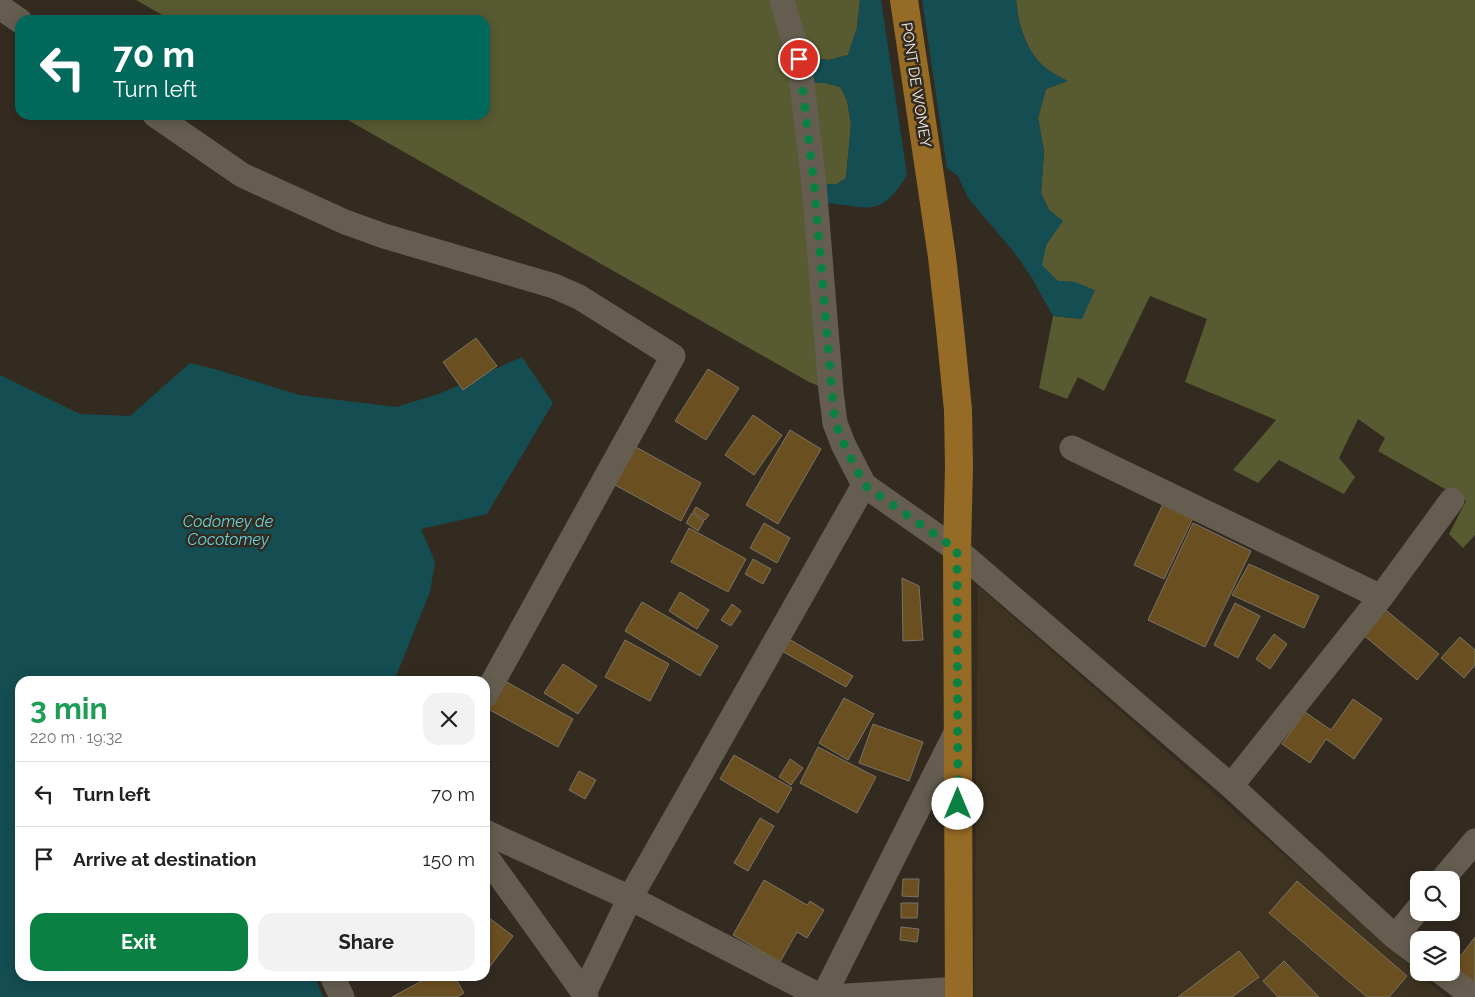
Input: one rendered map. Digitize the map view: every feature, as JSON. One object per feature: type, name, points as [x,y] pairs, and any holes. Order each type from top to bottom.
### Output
[{"type":"main road","name":"PONT DE WOMEY","points":[[904,0],[950,329],[958,410],[959,993]]},
{"type":"street","points":[[782,0],[800,70],[814,184],[835,422],[864,485],[957,550],[1231,786],[1395,937],[1410,948]]},
{"type":"street","points":[[0,7],[15,18]]},
{"type":"street","points":[[162,120],[242,175],[345,222],[393,239],[554,286],[579,297],[673,356],[490,687]]},
{"type":"street","points":[[1072,448],[1381,597]]},
{"type":"street","points":[[490,862],[585,995],[630,898],[864,485]]},
{"type":"street","points":[[1231,786],[1381,597],[1452,500]]},
{"type":"street","points":[[490,834],[630,898],[823,997],[958,729]]},
{"type":"street","points":[[1450,871],[1475,841]]},
{"type":"street","points":[[1395,937],[1410,919]]},
{"type":"street","points":[[334,981],[342,997]]},
{"type":"street","points":[[1454,981],[1474,997]]},
{"type":"street","points":[[831,997],[959,993]]},
{"type":"shaded area","points":[[978,586],[1410,965],[1410,981],[1428,981],[1446,997],[974,997]]},
{"type":"green space","points":[[136,0],[860,0],[857,28],[848,55],[829,60],[809,58],[801,81],[825,83],[840,87],[847,100],[851,124],[846,178],[837,184],[815,184],[831,391],[809,382],[348,120],[490,120],[490,15],[162,15]]},
{"type":"green space","points":[[1016,0],[1475,0],[1475,535],[1463,548],[1449,534],[1466,501],[1378,451],[1385,438],[1358,419],[1339,458],[1355,477],[1344,494],[1279,460],[1258,483],[1233,470],[1276,420],[1185,382],[1207,319],[1150,296],[1104,391],[1078,377],[1067,399],[1039,388],[1053,316],[1082,319],[1075,282],[1058,281],[1041,266],[1046,245],[1062,221],[1049,210],[1041,193],[1044,152],[1038,118],[1046,89],[1067,81],[1047,69],[1034,55],[1021,29]]},
{"type":"water","points":[[860,0],[1016,0],[1021,29],[1034,55],[1047,69],[1068,81],[1046,89],[1038,118],[1044,152],[1041,193],[1049,210],[1063,221],[1046,245],[1042,265],[1058,281],[1075,282],[1095,290],[1082,319],[1053,316],[1032,278],[1014,252],[968,198],[958,176],[947,168],[907,175],[896,191],[877,206],[858,207],[816,203],[814,184],[837,184],[846,178],[851,124],[847,100],[840,87],[825,83],[801,82],[809,58],[829,60],[848,55],[857,28]]},
{"type":"water","name":"Codomey de Cocotomey","points":[[522,357],[553,403],[487,514],[421,529],[435,562],[430,592],[396,676],[15,676],[15,981],[317,981],[323,997],[0,997],[0,375],[80,414],[130,416],[190,363],[299,395],[396,407],[439,394]]},
{"type":"pier","points":[[881,0],[922,0],[947,168],[907,175]]},
{"type":"building","points":[[476,338],[497,366],[463,390],[443,362]]},
{"type":"building","points":[[708,369],[739,388],[706,440],[675,421]]},
{"type":"building","points":[[753,415],[782,435],[754,475],[725,455]]},
{"type":"building","points":[[790,430],[821,449],[778,524],[746,505]]},
{"type":"building","points":[[625,441],[701,483],[681,521],[604,479]]},
{"type":"building","points":[[1164,502],[1194,516],[1164,579],[1134,565]]},
{"type":"building","points":[[696,507],[709,515],[705,520],[693,512]]},
{"type":"building","points":[[692,513],[704,521],[698,531],[686,523]]},
{"type":"building","points":[[764,523],[790,538],[777,563],[750,548]]},
{"type":"building","points":[[1193,523],[1251,551],[1205,647],[1148,620]]},
{"type":"building","points":[[689,528],[746,559],[728,592],[671,562]]},
{"type":"building","points":[[753,559],[771,569],[763,584],[745,574]]},
{"type":"building","points":[[1249,564],[1319,596],[1304,628],[1232,595]]},
{"type":"building","points":[[902,578],[919,586],[923,640],[903,641]]},
{"type":"building","points":[[680,592],[709,610],[697,629],[669,611]]},
{"type":"building","points":[[642,602],[718,646],[700,676],[625,631]]},
{"type":"building","points":[[1376,602],[1439,654],[1417,680],[1355,628]]},
{"type":"building","points":[[1235,603],[1260,616],[1238,658],[1214,645]]},
{"type":"building","points":[[732,604],[741,611],[731,626],[721,620]]},
{"type":"building","points":[[1274,634],[1287,644],[1270,669],[1256,659]]},
{"type":"building","points":[[1460,637],[1475,650],[1475,665],[1464,678],[1441,658]]},
{"type":"building","points":[[787,638],[853,676],[846,687],[780,650]]},
{"type":"building","points":[[625,640],[669,664],[650,701],[605,677]]},
{"type":"building","points":[[563,664],[597,686],[578,714],[544,693]]},
{"type":"building","points":[[503,680],[573,719],[558,747],[490,710],[490,705]]},
{"type":"building","points":[[844,698],[874,714],[848,760],[819,743]]},
{"type":"building","points":[[1353,699],[1382,719],[1354,759],[1326,739],[1310,763],[1282,744],[1305,712],[1331,730]]},
{"type":"building","points":[[873,724],[923,742],[909,781],[859,763]]},
{"type":"building","points":[[818,747],[876,777],[857,813],[800,783]]},
{"type":"building","points":[[734,755],[792,788],[778,813],[720,779]]},
{"type":"building","points":[[790,759],[803,768],[791,785],[779,777]]},
{"type":"building","points":[[579,771],[596,780],[585,799],[569,790]]},
{"type":"building","points":[[760,818],[774,826],[748,871],[734,863]]},
{"type":"building","points":[[903,879],[919,879],[918,897],[902,896]]},
{"type":"building","points":[[764,880],[807,905],[810,901],[824,910],[807,938],[797,932],[780,962],[733,935]]},
{"type":"building","points":[[1297,881],[1407,976],[1389,997],[1367,997],[1269,913]]},
{"type":"building","points":[[901,903],[918,903],[917,918],[901,918]]},
{"type":"building","points":[[490,919],[513,936],[490,966]]},
{"type":"building","points":[[901,927],[919,929],[917,942],[900,940]]},
{"type":"building","points":[[1475,937],[1475,983],[1460,971],[1460,957]]},
{"type":"building","points":[[1239,951],[1259,977],[1232,997],[1178,997]]},
{"type":"building","points":[[1284,961],[1319,997],[1278,997],[1263,981]]},
{"type":"building","points":[[422,981],[457,981],[464,993],[457,997],[392,997]]},
{"type":"route","points":[[799,59],[814,184],[835,422],[864,485],[957,550],[958,804]]}]
